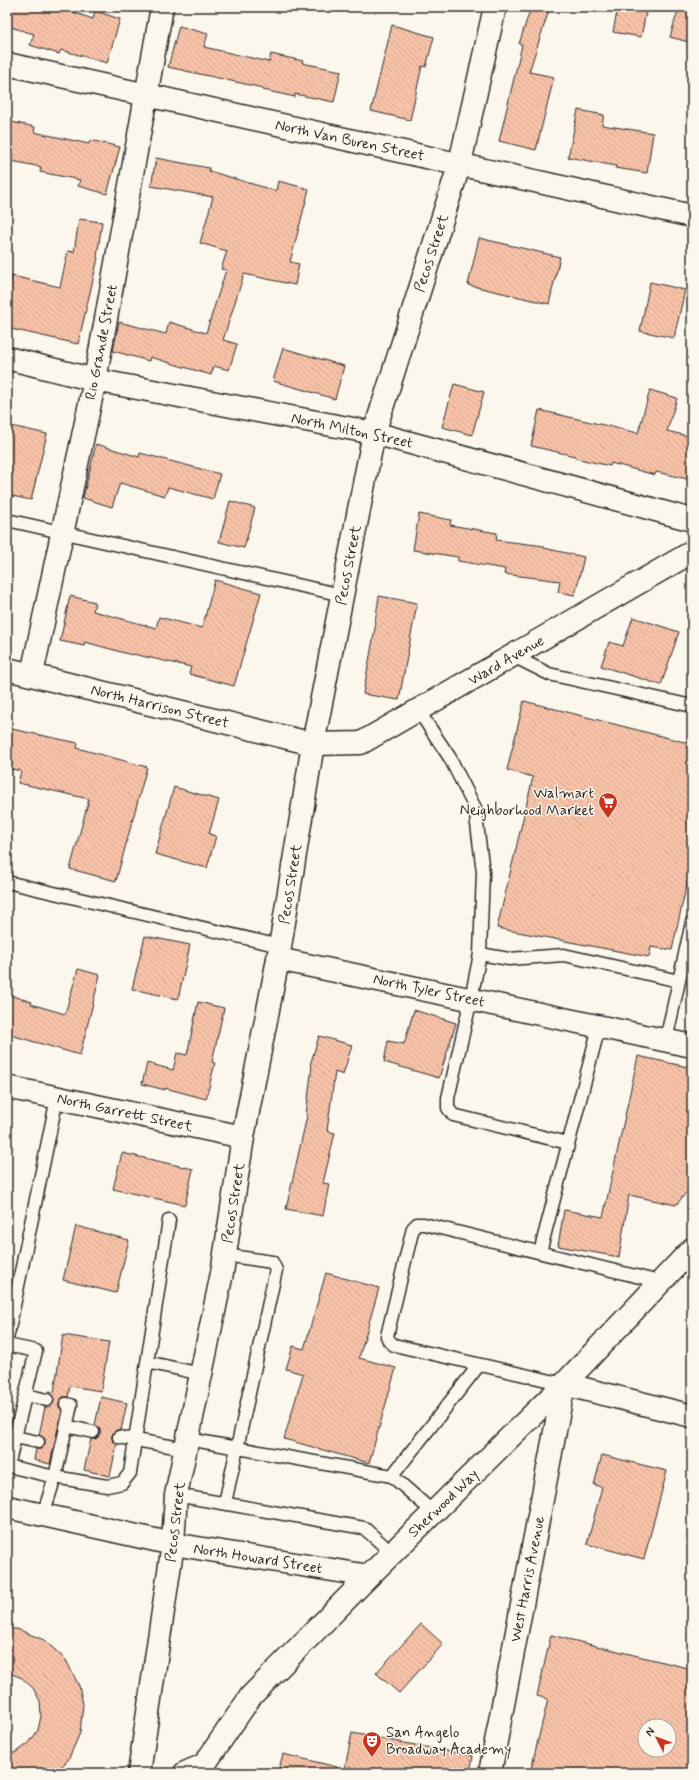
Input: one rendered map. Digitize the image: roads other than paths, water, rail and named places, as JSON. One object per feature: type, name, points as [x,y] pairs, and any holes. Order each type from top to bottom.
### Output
[{"type":"street","name":"Rio Grande Street","points":[[32,674],[95,380],[162,7]]},
{"type":"street","name":"Pecos Street","points":[[139,1773],[173,1544],[176,1496],[225,1255],[243,1137],[279,952],[313,744],[374,433],[460,163],[495,7]]},
{"type":"street","name":"North Van Buren Street","points":[[7,64],[146,96],[460,163],[692,216]]},
{"type":"street","name":"North Milton Street","points":[[7,358],[95,380],[374,433],[692,520]]},
{"type":"street","name":"Ward Avenue","points":[[313,744],[361,743],[692,552]]},
{"type":"street","name":"North Harrison Street","points":[[7,669],[313,744]]},
{"type":"street","name":"North Tyler Street","points":[[279,952],[471,999],[692,1046]]},
{"type":"street","name":"North Garrett Street","points":[[7,1087],[243,1137]]},
{"type":"street","name":"Sherwood Way","points":[[198,1770],[251,1696],[392,1553],[564,1384],[692,1249]]},
{"type":"street","points":[[564,1384],[692,1416]]},
{"type":"street","name":"West Harris Avenue","points":[[490,1773],[564,1384]]},
{"type":"street","name":"North Howard Street","points":[[7,1507],[173,1544],[369,1576]]},
{"type":"lane","points":[[7,520],[342,595]]},
{"type":"lane","points":[[513,656],[549,674],[692,706]]},
{"type":"lane","points":[[418,710],[450,758],[475,808],[483,872],[480,954],[448,1098],[448,1108],[453,1114],[568,1143]]},
{"type":"lane","points":[[7,882],[279,952]]},
{"type":"lane","points":[[666,1040],[679,981],[688,958],[692,922]]},
{"type":"lane","points":[[480,954],[509,959],[564,955],[679,981]]},
{"type":"lane","points":[[540,1252],[568,1143],[590,1024]]},
{"type":"lane","points":[[7,1340],[57,1098]]},
{"type":"lane","points":[[7,1345],[36,1351],[8,1466],[55,1477],[106,1486],[122,1483],[130,1473],[169,1220]]},
{"type":"lane","points":[[564,1384],[394,1345],[389,1341],[387,1336],[413,1228],[417,1224],[424,1224],[660,1282]]},
{"type":"lane","points":[[225,1255],[272,1262],[276,1270],[225,1503]]},
{"type":"lane","points":[[147,1362],[201,1374]]},
{"type":"lane","points":[[392,1476],[480,1365]]},
{"type":"lane","points":[[26,1395],[47,1400]]},
{"type":"lane","points":[[43,1515],[55,1477],[60,1446],[71,1405],[66,1404]]},
{"type":"lane","points":[[66,1426],[93,1432]]},
{"type":"lane","points":[[15,1437],[38,1442]]},
{"type":"lane","points":[[119,1437],[134,1441],[236,1449],[392,1476],[434,1512]]},
{"type":"lane","points":[[176,1496],[225,1503],[364,1528],[392,1553]]},
{"type":"place","name":"Walmart Neighborhood Market","points":[[608,819]]},
{"type":"place","name":"San Angelo Broadway Academy","points":[[372,1758]]}]
